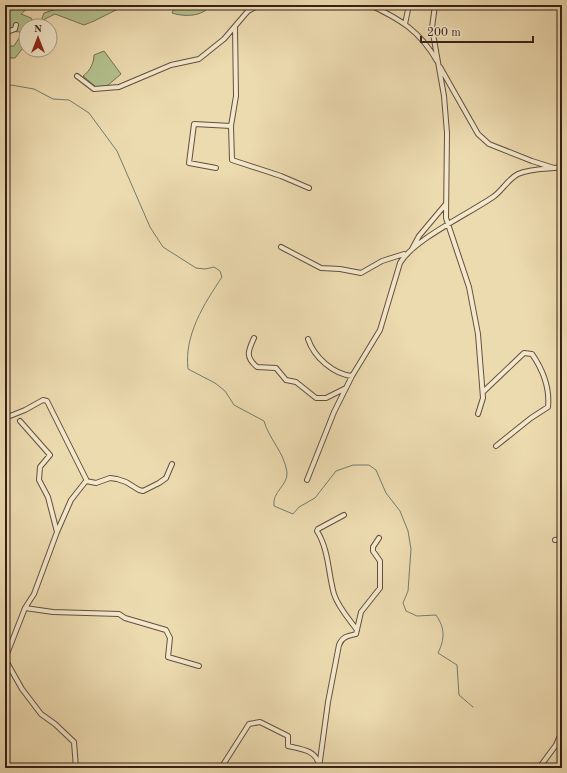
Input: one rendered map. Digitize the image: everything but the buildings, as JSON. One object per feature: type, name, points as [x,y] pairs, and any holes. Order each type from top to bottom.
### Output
[{"type":"street","points":[[77,76],[94,89],[119,87],[171,65],[199,59],[224,40],[236,27],[251,5]]},
{"type":"street","points":[[248,11],[259,5]]},
{"type":"street","points":[[370,5],[405,24],[426,43],[478,134],[489,144],[554,168]]},
{"type":"street","points":[[405,24],[409,5]]},
{"type":"street","points":[[435,5],[432,28],[444,96],[447,132],[445,204],[447,225],[469,286],[478,334],[483,392],[478,414]]},
{"type":"street","points":[[5,33],[15,29],[16,25]]},
{"type":"street","points":[[236,27],[236,96],[230,126],[232,160],[281,176],[309,188]]},
{"type":"street","points":[[216,168],[189,163],[194,124],[230,126]]},
{"type":"street","points":[[281,247],[321,268],[340,269],[361,273],[382,261],[405,254],[447,225],[495,196],[516,175],[524,172],[562,167]]},
{"type":"street","points":[[412,249],[419,236],[445,204]]},
{"type":"street","points":[[307,480],[334,412],[352,376],[380,330],[400,263],[405,254]]},
{"type":"street","points":[[254,338],[248,351],[249,359],[257,367],[276,368],[286,380],[296,382],[316,398],[326,398],[346,388]]},
{"type":"street","points":[[308,339],[311,346],[337,373],[352,376]]},
{"type":"street","points":[[483,392],[524,353],[532,354],[541,368],[546,381],[549,396],[548,407],[531,418],[496,446]]},
{"type":"street","points":[[5,418],[26,410],[43,400],[47,401],[87,481]]},
{"type":"street","points":[[20,421],[50,455],[40,467],[40,480],[48,497],[57,532]]},
{"type":"street","points":[[87,481],[96,483],[110,478],[117,479],[126,482],[139,490],[143,490],[160,483],[166,478],[172,464]]},
{"type":"street","points":[[76,768],[74,742],[55,724],[41,714],[22,689],[5,659],[25,608],[34,594],[57,532],[71,500],[87,481]]},
{"type":"street","points":[[344,515],[318,529],[317,531],[330,566],[335,596],[341,608],[357,630]]},
{"type":"street","points":[[319,768],[328,702],[341,639],[346,636],[356,634],[361,612],[380,588],[380,561],[373,551],[373,547],[379,538]]},
{"type":"street","points":[[554,540],[562,539]]},
{"type":"street","points":[[25,608],[53,612],[120,614],[125,618],[166,630],[170,638],[168,657],[199,666]]},
{"type":"street","points":[[221,768],[249,724],[255,721],[288,736],[288,746],[311,753],[319,763],[319,768]]},
{"type":"street","points":[[539,768],[556,745],[562,731]]},
{"type":"green space","points":[[5,5],[37,5],[28,8],[21,14],[31,18],[18,18],[18,32],[9,31]]},
{"type":"green space","points":[[69,5],[126,5],[84,25],[55,14],[47,18],[42,18],[44,13]]},
{"type":"green space","points":[[176,5],[211,5],[203,12],[198,14],[182,15],[172,13]]},
{"type":"green space","points":[[18,40],[18,54],[15,58],[5,58],[5,46],[14,46]]},
{"type":"green space","points":[[104,51],[121,74],[107,86],[96,87],[83,76],[91,67],[94,55]]},
{"type":"waterway","points":[[5,84],[34,89],[53,99],[69,100],[89,113],[117,151],[150,227],[163,247],[196,268],[205,269],[214,267],[220,271],[222,277],[202,309],[192,332],[189,344],[188,369],[215,383],[225,391],[234,405],[264,421],[269,434],[283,458],[287,472],[287,477],[275,496],[274,506],[293,514],[299,507],[315,498],[336,471],[353,465],[369,465],[376,470],[386,493],[400,511],[408,531],[411,549],[408,591],[403,603],[406,611],[417,616],[436,615],[441,624],[443,634],[442,643],[438,653],[457,665],[459,695],[473,707]]}]
